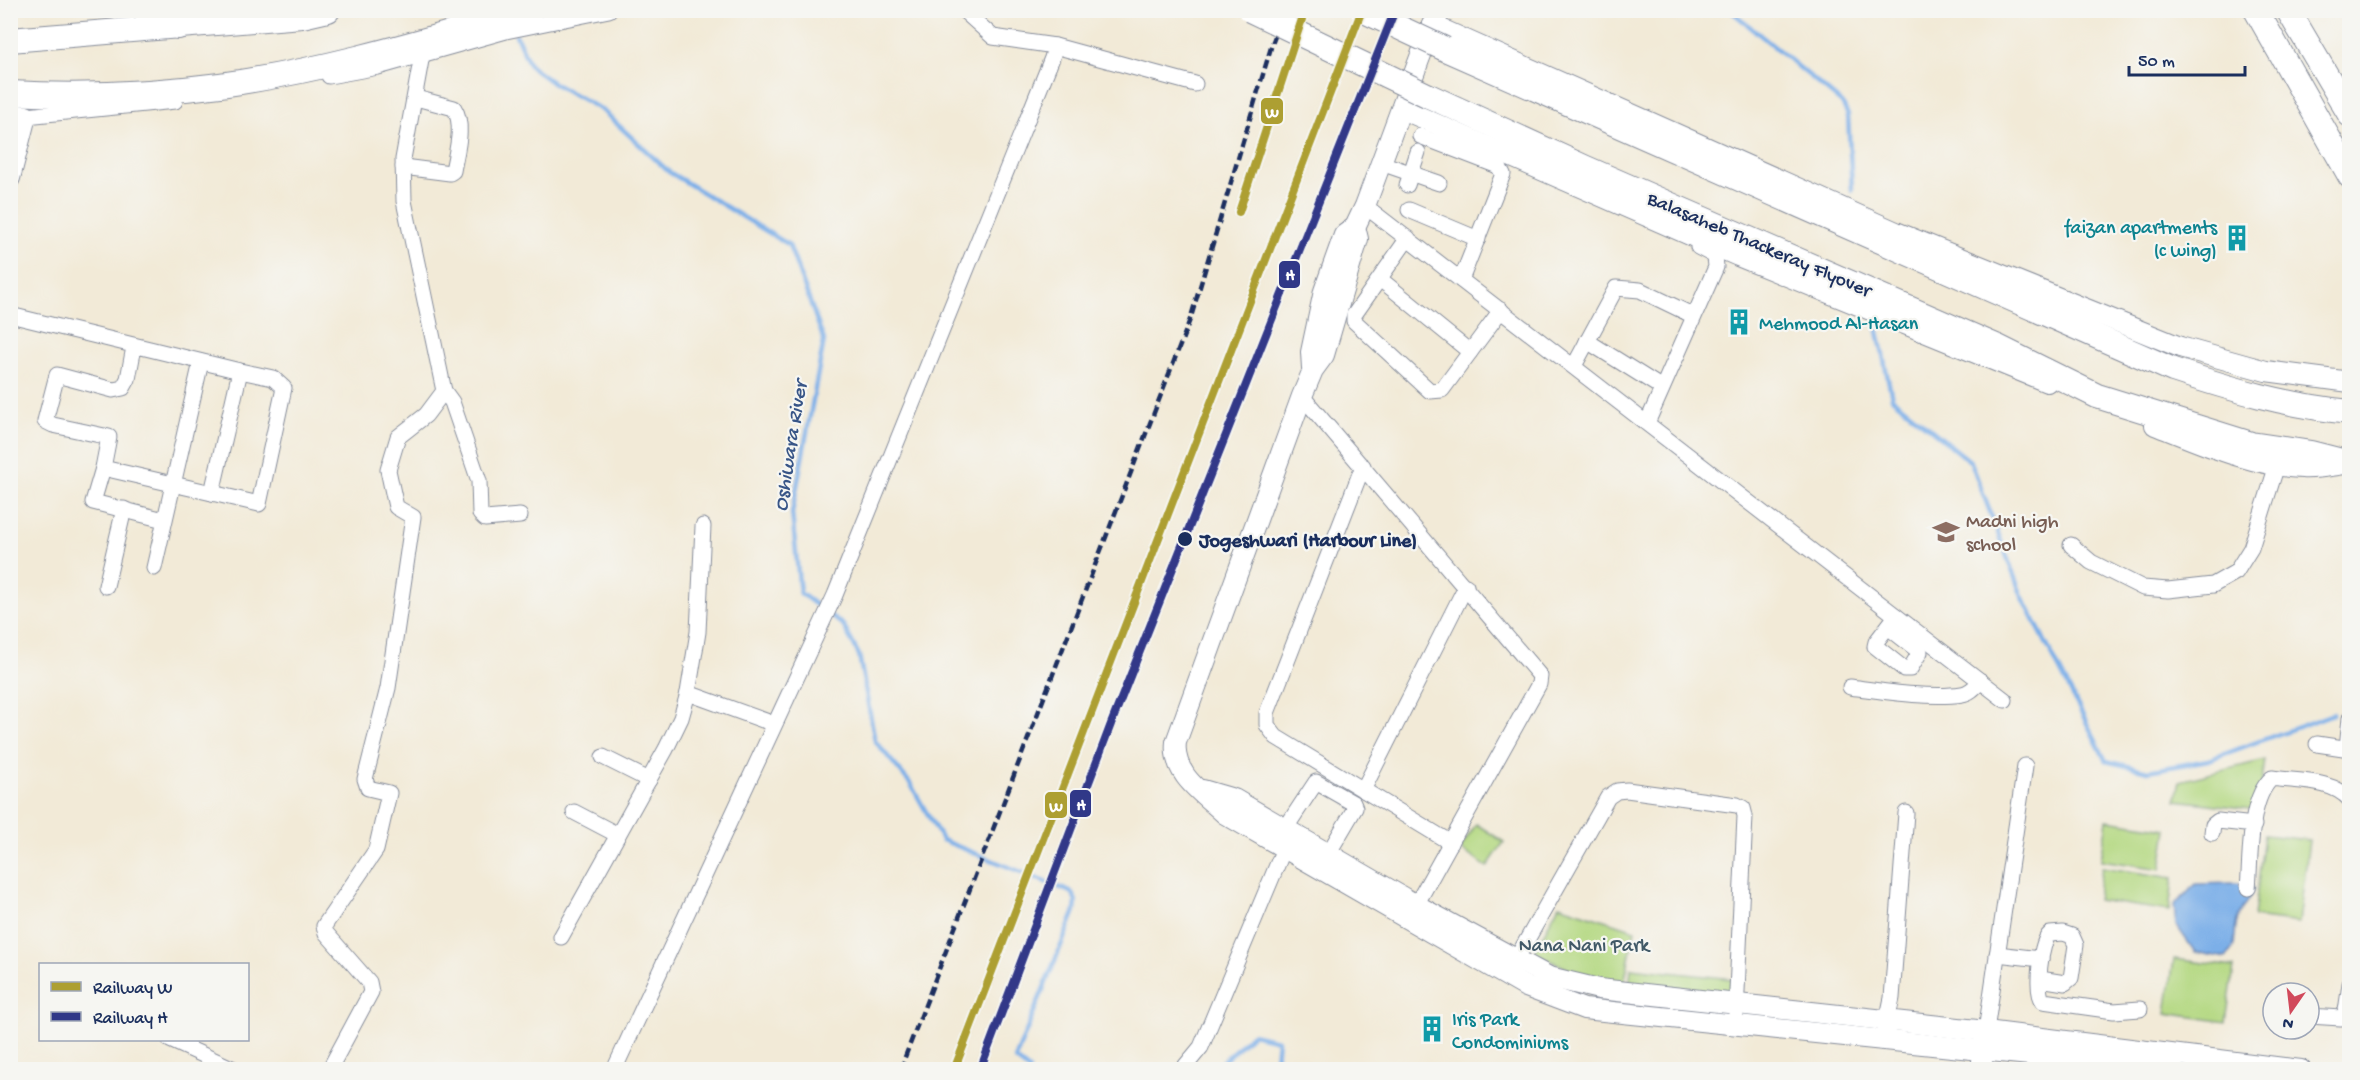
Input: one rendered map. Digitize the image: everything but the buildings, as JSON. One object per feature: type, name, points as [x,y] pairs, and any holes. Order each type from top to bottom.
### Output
[{"type":"main road","points":[[145,10],[178,27]]},
{"type":"main road","points":[[10,93],[118,94],[221,85],[348,66],[375,54],[531,10]]},
{"type":"main road","name":"Balasaheb Thackeray Flyover","points":[[1250,10],[1586,168],[1998,347],[2097,396],[2251,444],[2311,453],[2349,463]]},
{"type":"main road","points":[[1362,10],[1445,49],[2173,370],[2303,407],[2349,412]]},
{"type":"main road","points":[[2256,10],[2349,176]]},
{"type":"main road","points":[[2288,10],[2349,115]]},
{"type":"main road","points":[[10,40],[178,27],[324,11]]},
{"type":"street","points":[[10,178],[18,115],[148,105],[264,89],[348,66],[422,55],[506,32],[609,10]]},
{"type":"street","points":[[963,10],[993,37],[1054,46],[1195,84]]},
{"type":"street","points":[[1886,1029],[1735,1025],[1584,1009],[1526,987],[1507,976],[1287,836],[1234,799],[1197,788],[1179,769],[1176,742],[1302,396],[1313,370],[1323,355],[1358,238],[1355,227],[1402,110],[1436,16],[1896,231],[2180,347],[2266,371],[2349,382]]},
{"type":"street","points":[[614,1070],[835,595],[1048,69],[1054,46]]},
{"type":"street","points":[[422,55],[404,167],[404,201],[444,391],[453,402],[479,481],[480,514],[485,519],[520,516]]},
{"type":"street","points":[[404,167],[450,173],[453,171],[459,134],[457,112],[454,108],[416,98]]},
{"type":"street","points":[[1402,110],[1738,256],[2162,428],[2245,457],[2277,465],[2303,468],[2349,463]]},
{"type":"street","points":[[1420,136],[1501,170],[1503,178],[1461,280]]},
{"type":"street","points":[[1409,179],[1418,152]]},
{"type":"street","points":[[1381,163],[1409,179],[1439,183]]},
{"type":"street","points":[[1365,206],[1647,423],[1892,621],[1981,681],[2005,700]]},
{"type":"street","points":[[1409,210],[1478,239]]},
{"type":"street","points":[[1643,224],[1715,256],[1716,267],[1647,423]]},
{"type":"street","points":[[1408,238],[1354,315],[1354,321],[1430,391],[1438,393],[1442,390],[1501,310]]},
{"type":"street","points":[[1380,279],[1470,352]]},
{"type":"street","points":[[1574,366],[1616,288],[1640,290],[1694,316]]},
{"type":"street","points":[[10,315],[134,347],[273,378],[284,388],[259,504],[103,468]]},
{"type":"street","points":[[1587,341],[1662,388]]},
{"type":"street","points":[[134,347],[128,379],[123,388],[114,390],[57,375],[52,385],[45,421],[53,425],[109,436],[93,502],[164,520]]},
{"type":"street","points":[[154,568],[201,362]]},
{"type":"street","points":[[212,493],[240,371]]},
{"type":"street","points":[[329,1070],[370,992],[369,982],[326,933],[324,926],[376,850],[389,793],[368,788],[365,779],[387,688],[413,517],[396,507],[388,470],[398,437],[426,415],[444,391]]},
{"type":"street","points":[[1302,396],[1467,586],[1540,675],[1539,684],[1416,905]]},
{"type":"street","points":[[2071,544],[2091,562],[2143,588],[2168,590],[2212,585],[2236,572],[2251,548],[2277,465]]},
{"type":"street","points":[[1363,466],[1267,713],[1267,725],[1276,737],[1450,843]]},
{"type":"street","points":[[106,586],[124,509]]},
{"type":"street","points":[[561,937],[681,718],[688,693],[698,632],[703,526]]},
{"type":"street","points":[[1363,790],[1467,586]]},
{"type":"street","points":[[1850,687],[1894,693],[1955,694],[1970,691],[1981,681]]},
{"type":"street","points":[[688,693],[774,724]]},
{"type":"street","points":[[2318,744],[2348,748],[2349,718]]},
{"type":"street","points":[[603,757],[649,780]]},
{"type":"street","points":[[1981,1070],[2025,766]]},
{"type":"street","points":[[2248,888],[2255,810],[2262,787],[2272,778],[2331,786],[2344,793],[2349,790]]},
{"type":"street","points":[[1182,1070],[1201,1047],[1287,836],[1316,782],[1353,803],[1355,808],[1328,854]]},
{"type":"street","points":[[1507,976],[1608,797],[1617,791],[1628,790],[1737,805],[1743,808],[1745,816],[1735,1025]]},
{"type":"street","points":[[574,813],[618,835]]},
{"type":"street","points":[[1886,1029],[1892,998],[1906,813]]},
{"type":"street","points":[[2212,833],[2215,822],[2231,830],[2254,825]]},
{"type":"street","points":[[1287,836],[1328,854],[1416,905],[1550,977],[1599,989],[1736,1004],[1886,1029],[2168,1064],[2301,1070]]},
{"type":"street","points":[[2040,980],[2069,981],[2073,975],[2075,941],[2063,933],[2050,934],[2042,943],[2039,997],[2048,1003],[2114,1011],[2140,1009]]},
{"type":"street","points":[[1997,954],[2041,959]]},
{"type":"street","points":[[2321,1017],[2341,1018],[2346,1011],[2349,984]]},
{"type":"street","points":[[1670,1018],[1671,997]]},
{"type":"street","points":[[173,1041],[236,1070]]},
{"type":"green space","points":[[2265,760],[2258,810],[2176,800],[2180,781]]},
{"type":"green space","points":[[2107,820],[2167,829],[2161,869],[2101,860]]},
{"type":"green space","points":[[1476,824],[1504,842],[1487,867],[1460,849]]},
{"type":"green space","points":[[2264,835],[2309,840],[2299,923],[2254,917]]},
{"type":"green space","points":[[2102,867],[2173,878],[2169,911],[2097,900]]},
{"type":"green space","name":"Nana Nani Park","points":[[1559,905],[1635,930],[1624,983],[1572,971],[1534,952]]},
{"type":"green space","points":[[2174,959],[2234,967],[2226,1022],[2166,1013]]},
{"type":"green space","points":[[1631,968],[1732,979],[1728,1008],[1628,998]]},
{"type":"water","points":[[2237,883],[2254,888],[2239,914],[2235,942],[2231,952],[2226,958],[2195,952],[2176,925],[2174,906],[2196,884]]},
{"type":"waterway","points":[[1730,10],[1842,103],[1848,115],[1852,190]]},
{"type":"waterway","name":"Oshiwara River","points":[[516,35],[530,66],[553,83],[602,110],[669,172],[789,245],[824,340],[792,513],[800,593],[843,625],[859,655],[875,741],[910,783],[942,840],[1073,893],[1076,902],[1075,911],[1015,1059],[1029,1070]]},
{"type":"waterway","points":[[1876,322],[1892,398],[1971,462],[2021,594],[2106,761],[2148,771],[2208,760],[2333,714]]},
{"type":"waterway","name":"Oshiwara River","points":[[1214,1070],[1252,1034],[1278,1040],[1275,1070]]},
{"type":"railway","points":[[900,1070],[1191,317],[1272,44],[1285,10]]},
{"type":"rail line","name":"W","points":[[1239,212],[1305,10]]},
{"type":"rail line","name":"W","points":[[954,1070],[1362,10]]},
{"type":"rail line","name":"H","points":[[980,1070],[1111,724],[1395,10]]},
{"type":"place","name":"faizan apartments (c wing)","points":[[2237,238]]},
{"type":"place","name":"Mehmood Al-Hasan","points":[[1739,322]]},
{"type":"place","name":"Madni high school","points":[[1946,532]]},
{"type":"place","name":"Jogeshwari (Harbour Line)","points":[[1185,539]]},
{"type":"place","name":"Iris Park Condominiums","points":[[1432,1029]]}]
